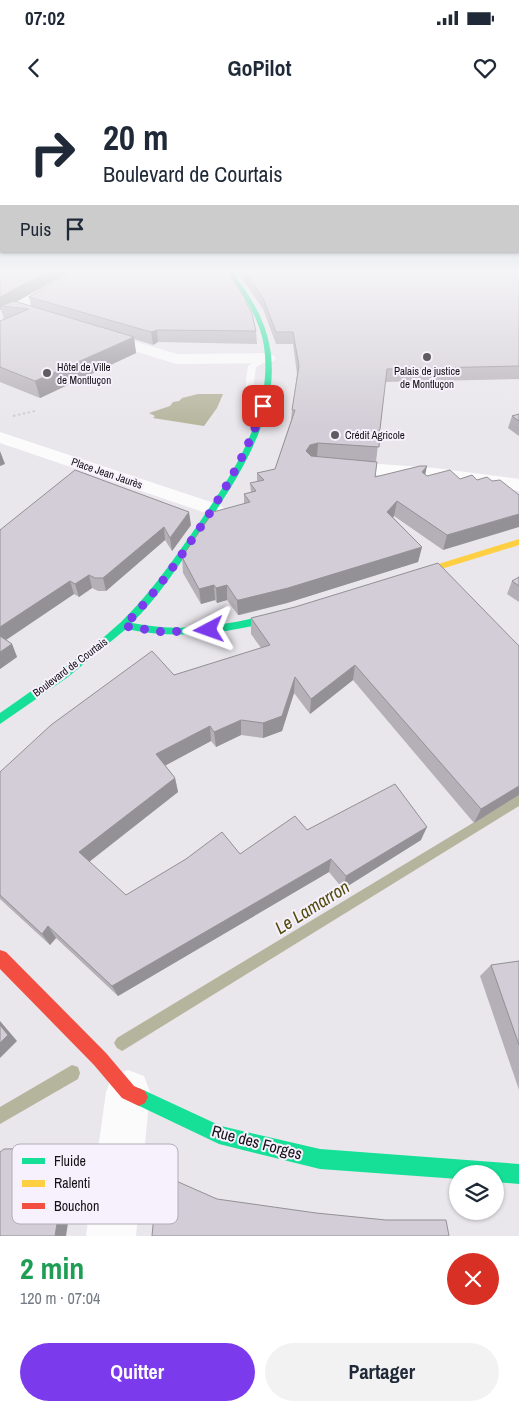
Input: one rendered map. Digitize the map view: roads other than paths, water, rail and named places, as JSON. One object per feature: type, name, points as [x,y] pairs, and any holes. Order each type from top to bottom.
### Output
[{"type":"main road","name":"Boulevard de Courtais","points":[[0,719],[100,646],[124,626],[171,570],[213,510],[243,455],[263,406],[268,379],[268,358],[266,345],[258,322]]},
{"type":"main road","points":[[394,580],[519,542]]},
{"type":"main road","points":[[124,626],[163,632],[209,630],[240,626],[302,609]]},
{"type":"main road","name":"Rue des Forges","points":[[0,958],[100,1060],[128,1092],[219,1135],[320,1159],[519,1174]]},
{"type":"street","points":[[92,333],[176,359],[268,358]]},
{"type":"street","name":"Place Jean Jaurès","points":[[0,437],[213,510]]},
{"type":"street","points":[[317,465],[434,469],[519,485]]},
{"type":"street","points":[[122,1144],[128,1092]]},
{"type":"lane","points":[[263,406],[249,390],[252,366],[268,358]]},
{"type":"waterway","name":"Le Lamarron","points":[[122,1043],[519,800]]},
{"type":"waterway","name":"Le Lamarron","points":[[0,1116],[72,1073]]},
{"type":"place","name":"Palais de justice de Montluçon","points":[[427,357]]},
{"type":"place","name":"Hôtel de Ville de Montluçon","points":[[47,373]]},
{"type":"place","name":"Crédit Agricole","points":[[335,435]]}]
